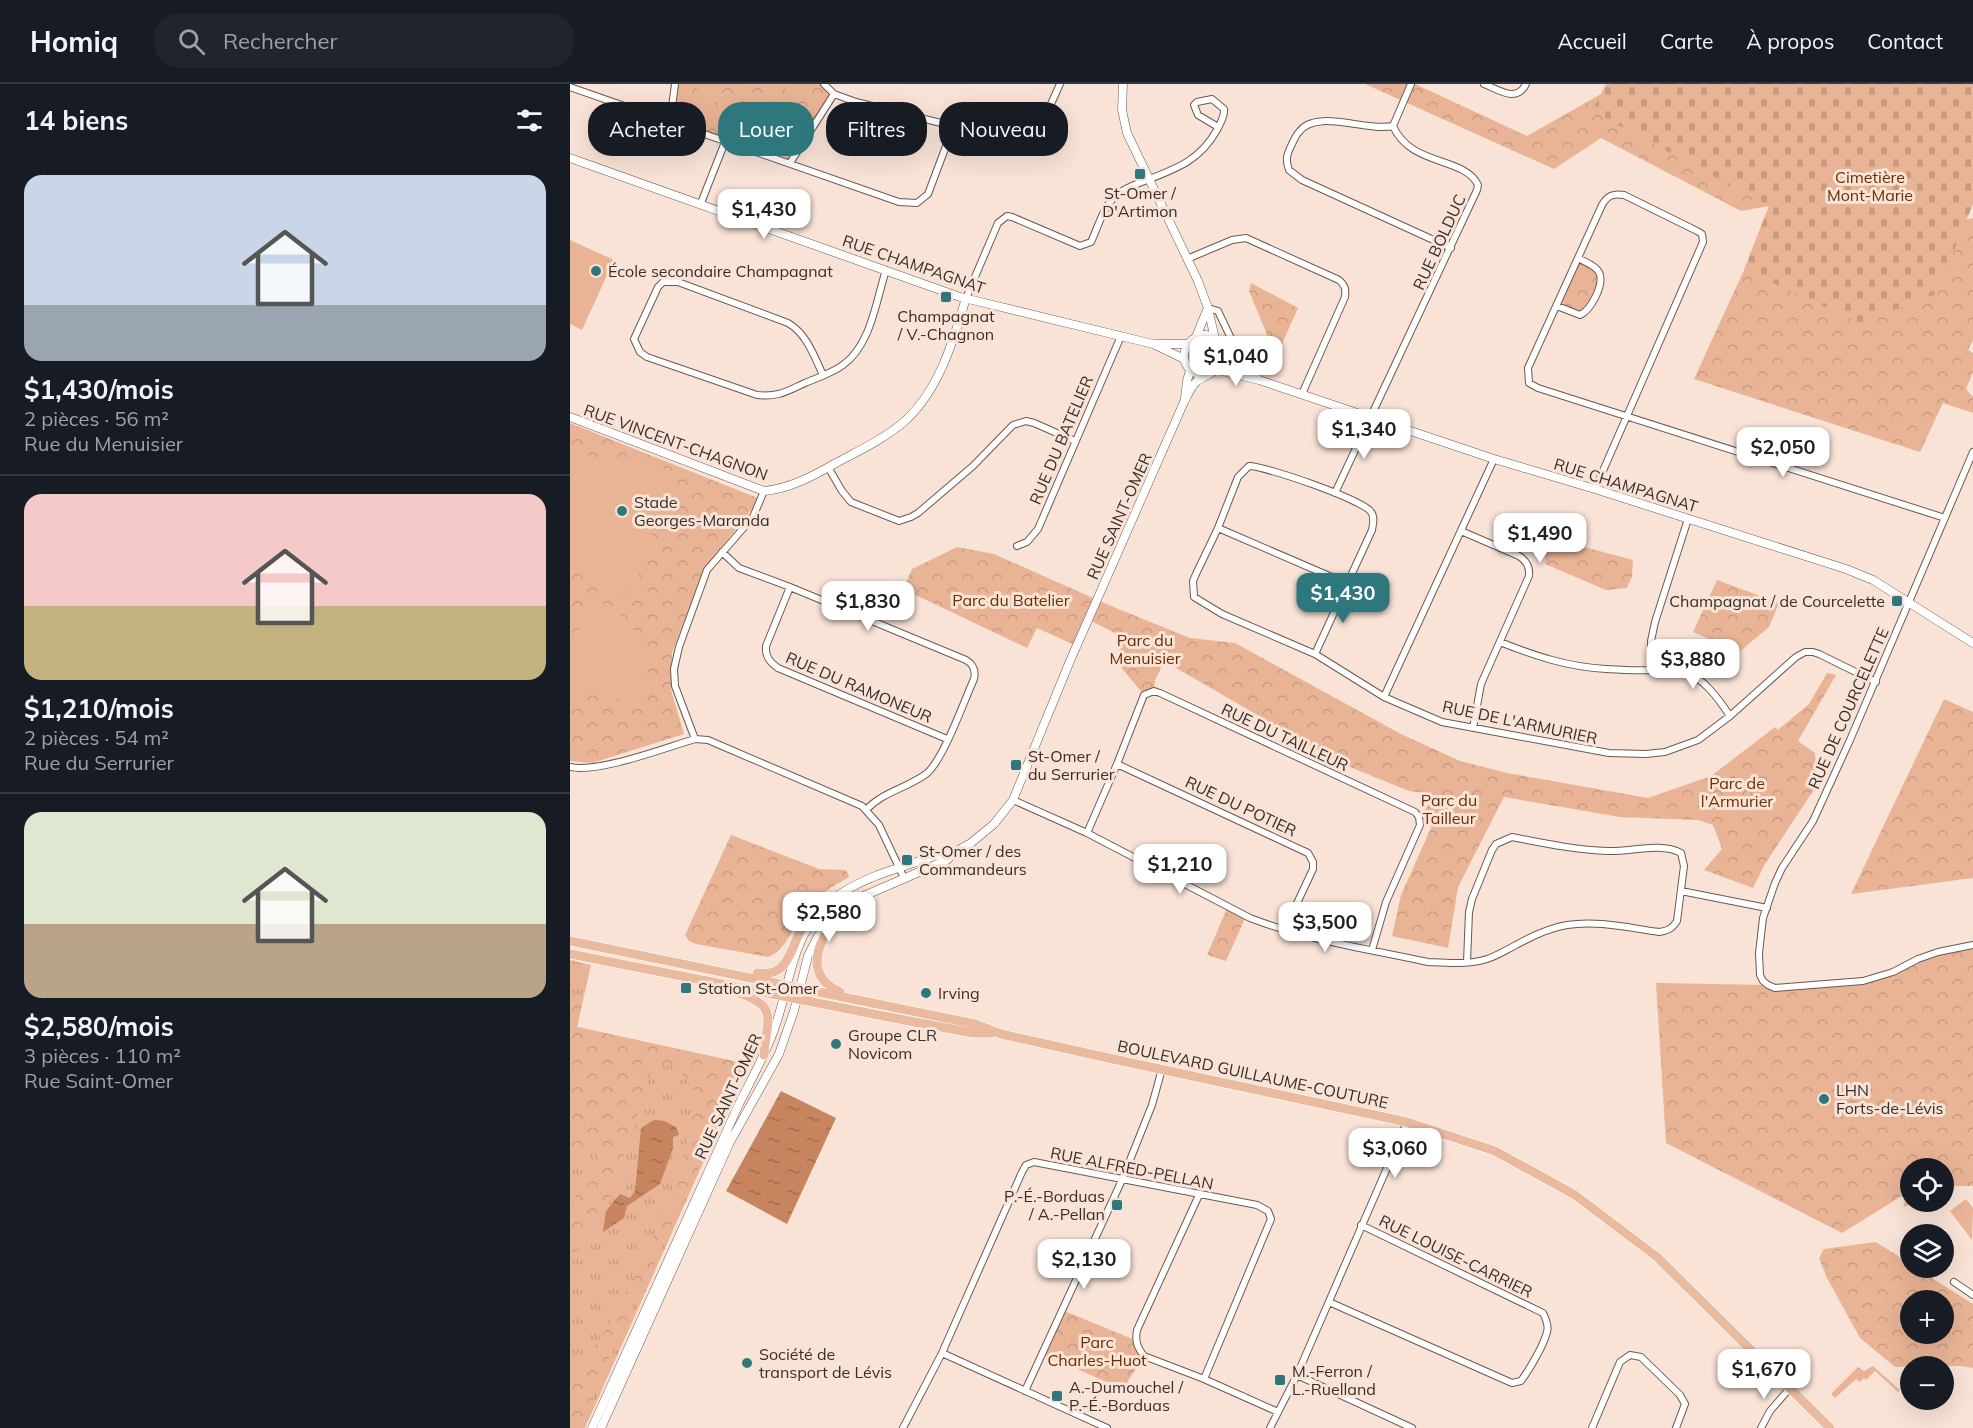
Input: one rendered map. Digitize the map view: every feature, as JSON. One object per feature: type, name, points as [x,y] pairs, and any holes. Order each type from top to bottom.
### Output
[{"type":"main road","points":[[859,898],[838,918],[825,936],[818,951],[816,964],[827,985],[865,1000]]},
{"type":"main road","points":[[716,970],[731,969],[765,974],[780,969],[786,963],[805,922],[819,907],[833,899]]},
{"type":"main road","name":"BOULEVARD GUILLAUME-COUTURE","points":[[570,941],[865,1000],[975,1024],[998,1033],[1407,1122],[1495,1151],[1575,1195],[1657,1257],[1830,1428]]},
{"type":"main road","name":"BOULEVARD GUILLAUME-COUTURE","points":[[570,954],[973,1033],[998,1033]]},
{"type":"main road","points":[[714,983],[726,990],[751,997],[765,1009],[769,1027],[764,1055]]},
{"type":"street","points":[[673,102],[675,84]]},
{"type":"street","points":[[824,84],[834,94],[856,102],[939,121]]},
{"type":"street","points":[[1052,102],[1060,84]]},
{"type":"street","points":[[1123,84],[1122,110],[1127,133],[1198,281],[1215,339],[1224,353],[1222,365],[1218,370],[1208,375],[1190,370],[1184,359],[1187,344],[1203,335],[1215,339]]},
{"type":"street","points":[[1411,84],[1393,126],[1376,128],[1336,122],[1310,123],[1299,131],[1286,156],[1289,170],[1302,180],[1451,248]]},
{"type":"street","points":[[1484,84],[1515,95],[1523,91],[1526,84]]},
{"type":"street","points":[[570,87],[613,102]]},
{"type":"street","points":[[790,163],[834,94]]},
{"type":"street","points":[[966,298],[1002,218],[1012,217],[1080,246],[1086,245],[1091,242],[1110,201],[1117,194],[1197,156],[1218,127],[1225,114],[1222,105],[1212,99],[1197,102],[1194,105],[1198,115],[1218,127]]},
{"type":"street","name":"RUE BOLDUC","points":[[1335,493],[1451,248],[1478,185],[1475,179],[1461,170],[1414,152],[1397,136],[1393,126]]},
{"type":"street","points":[[701,203],[719,156]]},
{"type":"street","points":[[768,156],[899,202],[917,203],[928,194],[942,156]]},
{"type":"street","name":"RUE CHAMPAGNAT","points":[[570,158],[966,298],[1153,344],[1184,359]]},
{"type":"street","points":[[1595,489],[1629,416],[1704,242],[1702,234],[1624,195],[1610,195],[1602,205],[1528,368],[1529,383],[1538,388],[1629,416],[1945,518]]},
{"type":"street","points":[[1187,259],[1232,240],[1246,238],[1344,284],[1346,290],[1344,297],[1302,394]]},
{"type":"street","points":[[1557,306],[1580,315],[1586,312],[1596,293],[1600,283],[1597,269],[1578,258]]},
{"type":"street","points":[[823,375],[805,338],[797,328],[678,282],[663,282],[657,287],[634,339],[640,352],[647,357],[757,395],[776,396],[823,375],[842,366],[851,358],[867,332],[886,270]]},
{"type":"street","name":"RUE VINCENT-CHAGNON","points":[[570,417],[764,491],[773,490],[828,467],[882,438],[905,421],[917,409],[942,368],[966,298]]},
{"type":"street","points":[[1196,337],[1208,309]]},
{"type":"street","points":[[1208,309],[1218,311],[1237,351],[1240,367]]},
{"type":"street","name":"RUE DU BATELIER","points":[[1017,546],[1027,542],[1038,529],[1121,336]]},
{"type":"street","name":"RUE CHAMPAGNAT","points":[[1153,344],[1187,344]]},
{"type":"street","name":"RUE CHAMPAGNAT","points":[[1224,353],[1232,363],[1259,380]]},
{"type":"street","name":"RUE SAINT-OMER","points":[[1184,402],[1190,370]]},
{"type":"street","name":"RUE CHAMPAGNAT","points":[[1218,370],[1259,380],[1494,459],[1846,569],[1873,580],[1973,643]]},
{"type":"street","name":"RUE SAINT-OMER","points":[[601,1428],[730,1142],[779,1054],[798,999],[808,956],[818,936],[837,913],[859,898],[947,860],[955,852],[986,832],[1002,815],[1012,800],[1073,654],[1184,402],[1195,383],[1208,375]]},
{"type":"street","points":[[828,467],[851,502],[899,521],[911,518],[965,474],[1013,425],[1026,421],[1034,423],[1075,441]]},
{"type":"street","name":"RUE DE COURCELETTE","points":[[1973,452],[1876,682],[1813,821],[1782,868],[1763,918],[1759,953],[1760,975],[1768,985],[1790,988],[1863,981],[1893,972],[1938,952],[1973,945]]},
{"type":"street","points":[[1384,697],[1494,459]]},
{"type":"street","points":[[1315,654],[1348,584],[1372,530],[1373,517],[1367,507],[1335,493],[1257,466],[1249,466],[1238,477],[1218,528],[1348,584]]},
{"type":"street","points":[[695,739],[675,686],[674,669],[679,647],[707,570],[753,517],[764,491]]},
{"type":"street","points":[[1652,670],[1652,641],[1655,622],[1688,519]]},
{"type":"street","name":"RUE DE L'ARMURIER","points":[[1218,528],[1193,581],[1194,597],[1222,614],[1315,654],[1384,697],[1442,722],[1609,753],[1646,754],[1665,752],[1698,740],[1731,716],[1783,668],[1805,652],[1813,652],[1876,682]]},
{"type":"street","points":[[1461,531],[1519,556],[1528,564],[1528,576],[1480,684],[1473,728]]},
{"type":"street","points":[[722,552],[739,568],[969,662],[975,673],[974,679],[935,765],[927,773],[874,801],[867,809]]},
{"type":"street","name":"RUE DU RAMONEUR","points":[[790,587],[766,646],[765,652],[771,663],[947,740]]},
{"type":"street","points":[[1500,642],[1540,658],[1577,666],[1607,669],[1670,668],[1682,670],[1714,694],[1731,716]]},
{"type":"street","name":"RUE DU TAILLEUR","points":[[1087,833],[1144,695],[1154,691],[1415,812],[1419,817],[1420,825],[1386,902],[1372,950]]},
{"type":"street","points":[[570,767],[593,768],[695,739],[708,740],[854,801],[867,809],[879,825],[904,879]]},
{"type":"street","name":"RUE DU POTIER","points":[[1117,764],[1308,853],[1313,869],[1284,931]]},
{"type":"street","points":[[1012,800],[1087,833],[1250,918],[1284,931],[1428,962],[1467,962],[1493,957],[1539,933],[1567,925],[1584,923],[1659,932],[1668,931],[1677,921],[1684,866],[1681,853],[1674,849],[1650,848],[1609,851],[1512,837],[1502,840],[1492,850],[1472,899],[1469,912],[1467,962]]},
{"type":"street","name":"RUE SAINT-OMER","points":[[592,1428],[739,1104],[764,1055],[785,997],[796,951],[804,932],[833,899],[849,888],[899,869],[955,852]]},
{"type":"street","points":[[1681,891],[1767,908]]},
{"type":"street","points":[[1025,1390],[1122,1180],[1152,1105],[1162,1069]]},
{"type":"street","points":[[1270,1428],[1297,1375],[1407,1122]]},
{"type":"street","name":"RUE ALFRED-PELLAN","points":[[903,1428],[942,1353],[1026,1165],[1034,1162],[1257,1205],[1268,1210],[1271,1219],[1204,1378]]},
{"type":"street","points":[[1199,1195],[1137,1330],[1135,1340],[1144,1356],[1204,1378],[1278,1412]]},
{"type":"street","name":"RUE LOUISE-CARRIER","points":[[1329,1302],[1512,1383],[1521,1381],[1548,1331],[1543,1313],[1361,1225]]},
{"type":"street","points":[[1954,1282],[1973,1294]]},
{"type":"street","points":[[942,1353],[1107,1428]]},
{"type":"street","points":[[1592,1428],[1620,1362],[1630,1355],[1641,1356],[1680,1395],[1685,1404],[1677,1428]]},
{"type":"street","points":[[1297,1375],[1412,1428]]},
{"type":"street","points":[[1761,1428],[1770,1411],[1790,1388]]},
{"type":"green space","points":[[675,84],[824,84],[834,94],[829,102],[826,102],[826,107],[814,125],[814,102],[718,102],[718,138],[706,134],[706,102],[673,102]]},
{"type":"green space","points":[[698,84],[718,84],[713,111],[706,110],[706,102],[695,102]]},
{"type":"green space","points":[[787,84],[800,84],[796,102],[783,102]]},
{"type":"green space","points":[[1365,84],[1415,84],[1527,136],[1601,94],[1948,225],[1973,218],[1973,340],[1968,350],[1973,353],[1973,372],[1966,389],[1973,397],[1973,413],[1943,403],[1920,452],[1694,379],[1744,270],[1769,206],[1741,211],[1601,138],[1554,169]]},
{"type":"green space","name":"Cimetière Mont-Marie","points":[[1606,84],[1973,84],[1973,204],[1936,294],[1861,323],[1744,270],[1769,206],[1592,111]]},
{"type":"green space","points":[[770,156],[794,156],[790,163]]},
{"type":"green space","points":[[570,240],[614,260],[582,330],[570,324]]},
{"type":"green space","points":[[1578,258],[1600,275],[1591,304],[1580,315],[1557,306]]},
{"type":"green space","points":[[1251,283],[1298,308],[1282,344],[1268,337],[1249,291]]},
{"type":"green space","points":[[570,423],[760,499],[705,568],[672,653],[671,690],[684,734],[592,763],[570,761]]},
{"type":"green space","name":"Stade Georges-Maranda","points":[[570,450],[629,468],[633,458],[669,471],[679,496],[666,531],[656,526],[637,567],[641,569],[632,590],[628,589],[625,594],[596,584],[570,568]]},
{"type":"green space","points":[[1549,545],[1567,548],[1588,548],[1633,560],[1632,576],[1627,588],[1606,590],[1545,564],[1546,550]]},
{"type":"green space","points":[[957,547],[994,554],[1190,638],[1235,643],[1401,734],[1460,761],[1507,773],[1648,798],[1711,776],[1775,727],[1778,730],[1809,704],[1827,673],[1836,675],[1798,741],[1815,753],[1817,785],[1765,864],[1753,888],[1704,870],[1722,849],[1713,825],[1698,820],[1620,817],[1504,797],[1458,887],[1448,948],[1392,936],[1401,895],[1431,828],[1431,822],[1419,817],[1432,801],[1432,794],[1409,791],[1340,763],[1164,661],[1155,680],[1154,691],[1144,695],[1115,660],[1125,638],[1089,620],[1077,646],[1037,628],[1027,648],[903,589],[912,569]]},
{"type":"green space","points":[[1717,580],[1779,603],[1769,627],[1732,658],[1718,643],[1693,632]]},
{"type":"green space","points":[[594,600],[617,612],[634,631],[640,642],[646,668],[645,684],[639,704],[570,686],[570,646]]},
{"type":"green space","points":[[1944,699],[1973,712],[1973,878],[1851,894]]},
{"type":"green space","points":[[731,835],[819,869],[845,870],[848,873],[849,877],[826,891],[806,908],[781,948],[768,957],[696,944],[689,941],[685,935]]},
{"type":"green space","points":[[1228,906],[1246,916],[1226,961],[1207,955]]},
{"type":"green space","points":[[1973,945],[1973,1186],[1954,1186],[1954,1158],[1900,1158],[1900,1197],[1842,1233],[1666,1143],[1656,983],[1768,985],[1776,988],[1863,981],[1918,959]]},
{"type":"green space","points":[[570,960],[591,965],[577,1027],[747,1064],[585,1428],[570,1428]]},
{"type":"green space","points":[[570,1001],[582,1004],[577,1027],[747,1064],[605,1367],[579,1428],[570,1428],[570,1383],[611,1322],[676,1191],[696,1094],[676,1065],[653,1067],[601,1227],[583,1240],[579,1249],[570,1254],[570,1208],[600,1145],[570,1157],[572,1084],[570,1085]]},
{"type":"green space","points":[[1966,1199],[1973,1208],[1972,1240],[1951,1212],[1954,1212],[1954,1208]]},
{"type":"green space","points":[[1876,1242],[1900,1257],[1900,1278],[1932,1278],[1951,1290],[1900,1290],[1900,1344],[1954,1344],[1954,1292],[1973,1304],[1973,1368],[1954,1366],[1954,1356],[1900,1356],[1900,1367],[1895,1367],[1860,1338],[1827,1278],[1819,1258],[1824,1249]]},
{"type":"green space","name":"Parc Charles-Huot","points":[[1062,1310],[1135,1340],[1144,1356],[1123,1389],[1042,1354]]},
{"type":"green space","points":[[1873,1366],[1900,1390],[1898,1392],[1875,1371],[1866,1380],[1864,1378],[1860,1382],[1856,1379],[1835,1398],[1831,1394],[1858,1367],[1864,1371]]},
{"type":"water","points":[[781,1091],[836,1118],[787,1224],[726,1191]]},
{"type":"water","points":[[654,1120],[664,1121],[676,1127],[679,1135],[673,1137],[673,1148],[660,1184],[627,1206],[624,1218],[603,1232],[606,1211],[620,1194],[630,1198],[635,1191],[641,1128]]},
{"type":"place","name":"St-Omer / D'Artimon","points":[[1140,174]]},
{"type":"place","name":"École secondaire Champagnat","points":[[596,271]]},
{"type":"place","name":"Champagnat / V.-Chagnon","points":[[946,297]]},
{"type":"place","name":"Stade Georges-Maranda","points":[[622,511]]},
{"type":"place","name":"Champagnat / de Courcelette","points":[[1897,601]]},
{"type":"place","name":"St-Omer / du Serrurier","points":[[1016,765]]},
{"type":"place","name":"St-Omer / des Commandeurs","points":[[907,860]]},
{"type":"place","name":"Station St-Omer","points":[[686,988]]},
{"type":"place","name":"Irving","points":[[926,993]]},
{"type":"place","name":"Groupe CLR Novicom","points":[[836,1044]]},
{"type":"place","name":"LHN Forts-de-Lévis","points":[[1824,1099]]},
{"type":"place","name":"P.-É.-Borduas / A.-Pellan","points":[[1117,1205]]},
{"type":"place","name":"Société de transport de Lévis","points":[[747,1363]]},
{"type":"place","name":"M.-Ferron / L.-Ruelland","points":[[1280,1380]]},
{"type":"place","name":"A.-Dumouchel / P.-É.-Borduas","points":[[1057,1396]]},
{"type":"park label","name":"Parc du Batelier","points":[[1011,600]]},
{"type":"park label","name":"Parc du Menuisier","points":[[1145,649]]},
{"type":"park label","name":"Parc de l'Armurier","points":[[1737,792]]},
{"type":"park label","name":"Parc du Tailleur","points":[[1449,809]]}]
